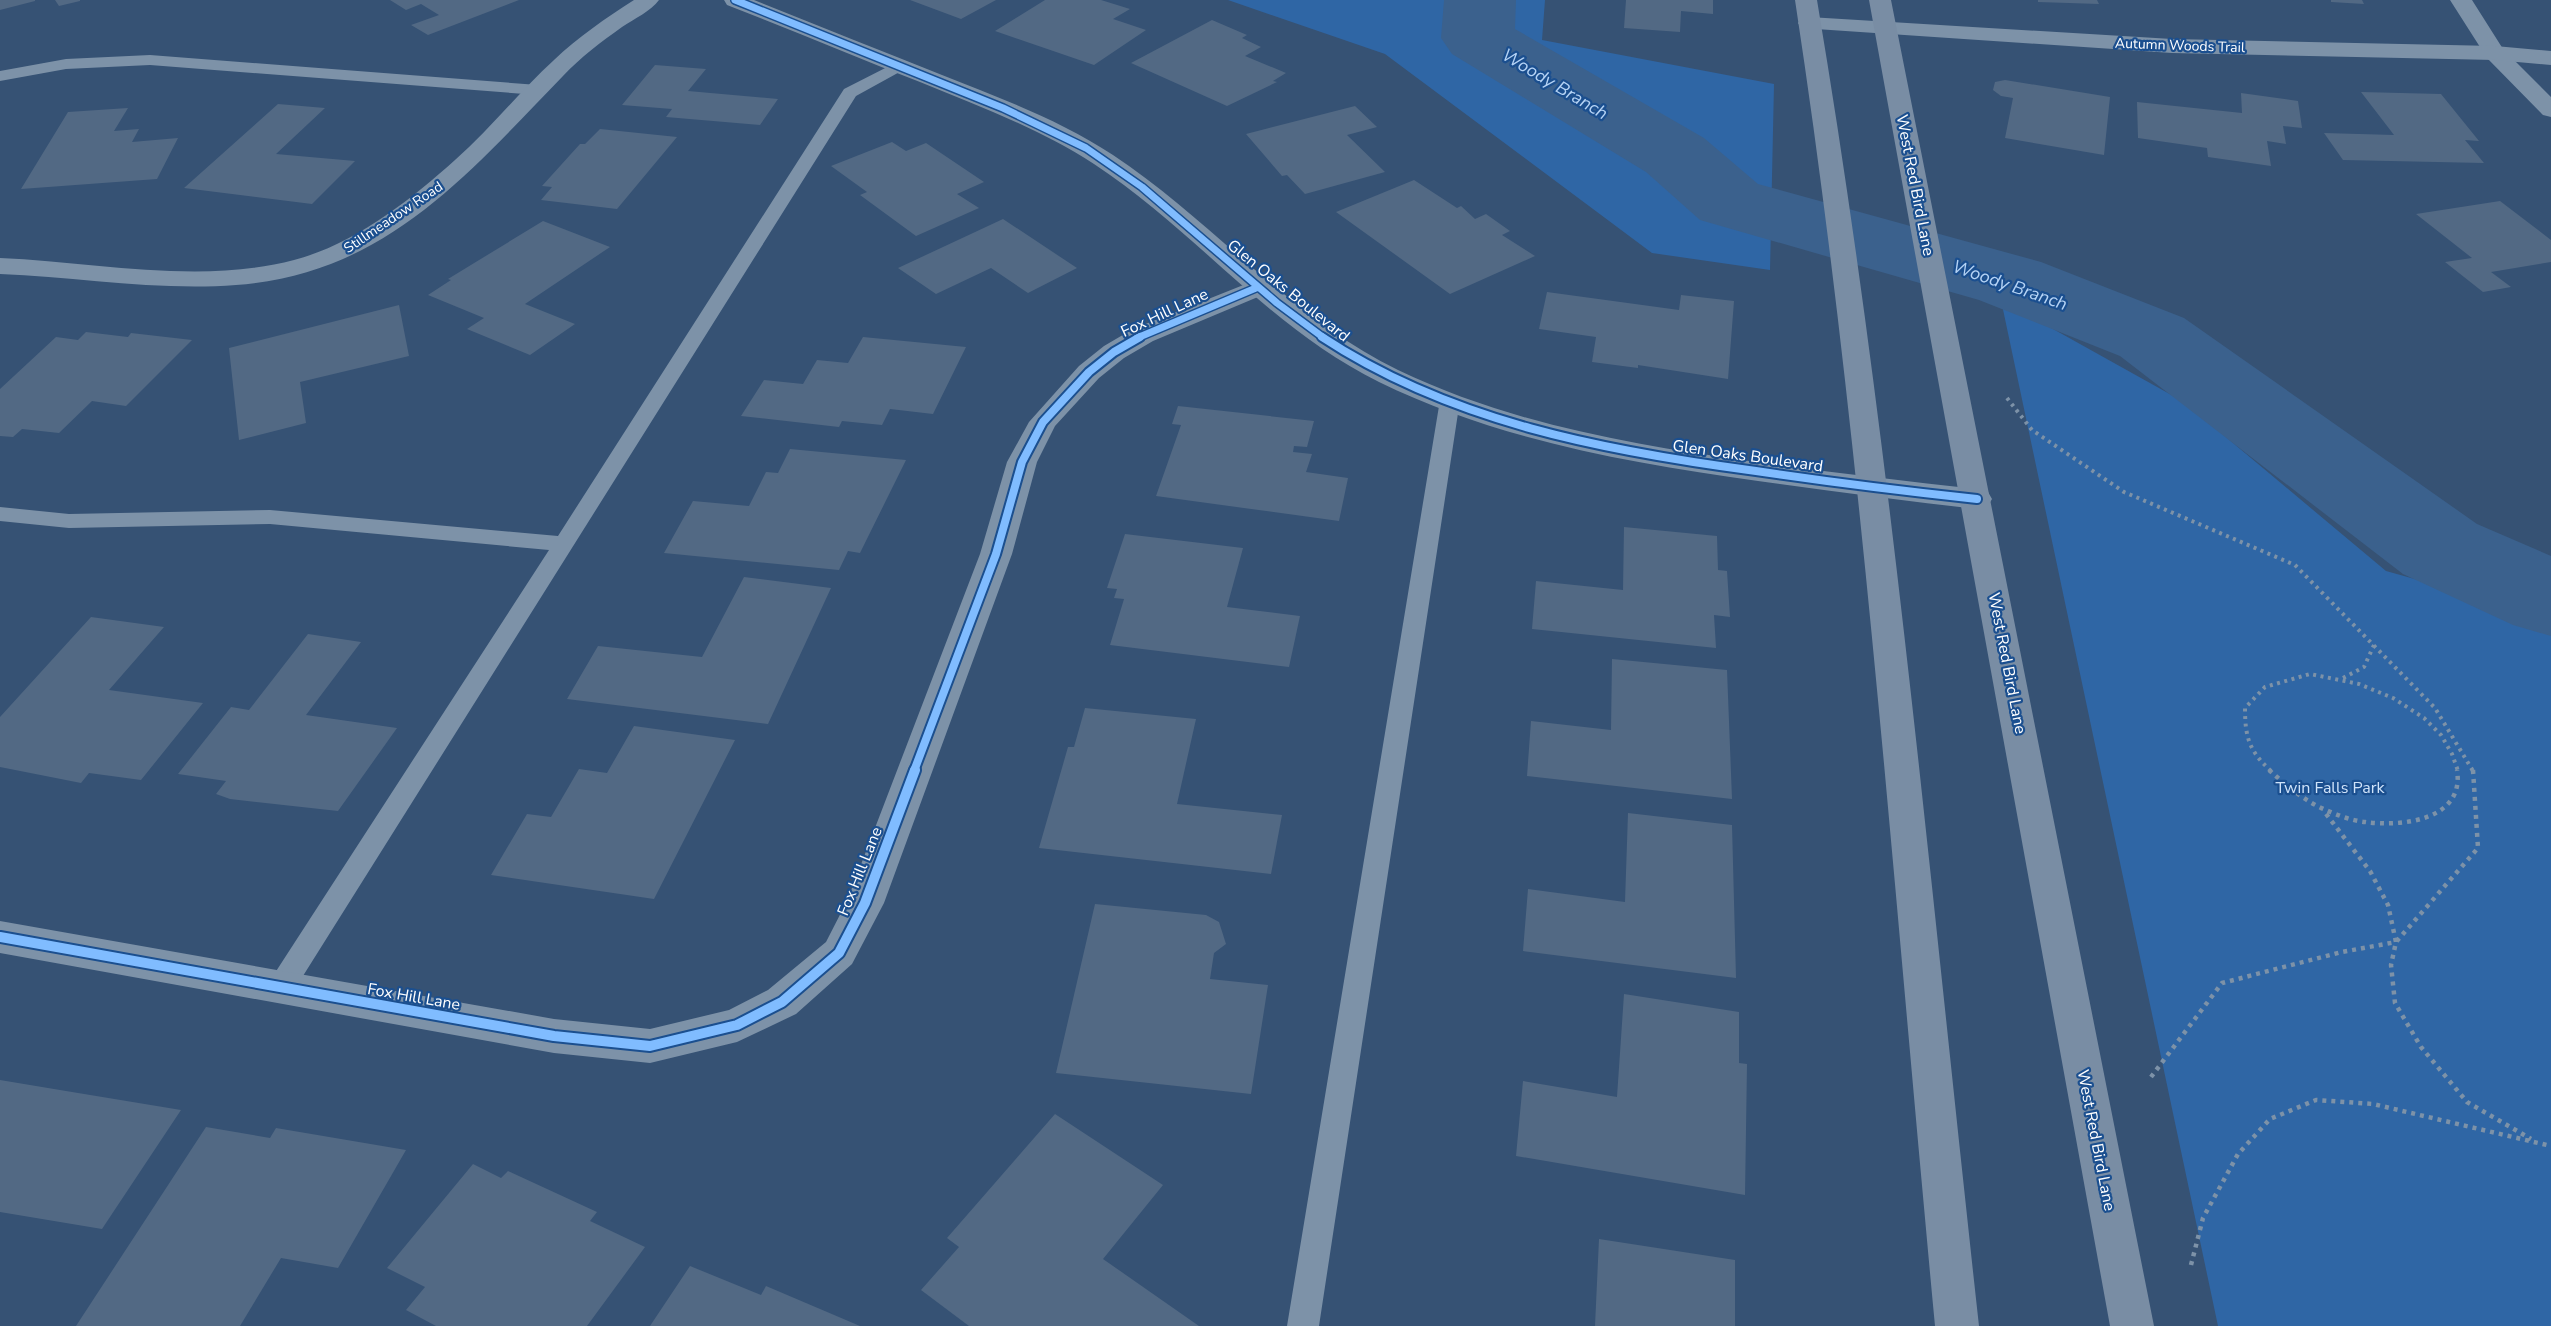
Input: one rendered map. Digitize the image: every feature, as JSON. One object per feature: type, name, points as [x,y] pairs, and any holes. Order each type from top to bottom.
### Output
[{"type":"main road","points":[[1806,0],[1829,144],[1871,488],[1957,1326]]},
{"type":"main road","name":"West Red Bird Lane","points":[[1880,0],[1977,500],[2132,1326]]},
{"type":"street","name":"Stillmeadow Road","points":[[0,266],[227,278],[298,268],[348,249],[412,208],[452,177],[584,45],[648,0]]},
{"type":"street","name":"Glen Oaks Boulevard","points":[[735,0],[1014,112],[1078,144],[1149,191],[1256,288],[1345,354],[1390,376],[1548,435],[1609,449],[1871,488],[1977,500]]},
{"type":"street","points":[[2461,0],[2494,53],[2551,110]]},
{"type":"street","name":"Autumn Woods Trail","points":[[1809,22],[2161,45],[2494,53],[2551,58]]},
{"type":"street","name":"Fox Hill Lane","points":[[0,937],[554,1036],[650,1046],[737,1025],[782,1002],[838,953],[865,903],[996,554],[1022,462],[1043,422],[1089,372],[1114,352],[1143,335],[1256,288]]},
{"type":"lane","points":[[0,76],[66,64],[150,60],[538,90]]},
{"type":"lane","points":[[281,987],[850,93],[899,66]]},
{"type":"lane","points":[[1303,1326],[1450,400]]},
{"type":"lane","points":[[0,514],[69,521],[270,517],[564,544]]},
{"type":"path","points":[[2007,398],[2032,430],[2124,492],[2295,565],[2435,708],[2473,767],[2478,848],[2396,942],[2342,952],[2222,983],[2151,1077]]},
{"type":"path","points":[[2343,678],[2362,671],[2371,660],[2374,645]]},
{"type":"path","points":[[2310,674],[2343,678],[2374,688],[2406,704],[2432,725],[2450,748],[2459,771],[2457,793],[2444,810],[2422,822],[2392,826],[2357,821],[2323,809],[2290,792],[2265,770],[2249,746],[2243,723],[2247,703],[2261,687],[2283,678],[2310,674]]},
{"type":"path","points":[[2323,809],[2370,871],[2388,904],[2396,942],[2391,965],[2395,1003],[2421,1047],[2467,1102],[2531,1139]]},
{"type":"path","points":[[2191,1265],[2203,1218],[2238,1154],[2270,1119],[2316,1100],[2373,1104],[2531,1139],[2551,1146]]},
{"type":"green space","points":[[1228,0],[1545,0],[1542,40],[1774,84],[1770,270],[1652,253],[1385,54]]},
{"type":"green space","name":"Twin Falls Park","points":[[2001,300],[2184,402],[2386,571],[2551,617],[2551,1326],[2218,1326]]},
{"type":"building","points":[[0,0],[35,0],[35,1],[0,10]]},
{"type":"building","points":[[55,0],[80,0],[80,1],[59,6]]},
{"type":"building","points":[[390,0],[519,0],[428,35],[411,25],[439,15],[421,4],[406,10]]},
{"type":"building","points":[[910,0],[996,0],[961,19]]},
{"type":"building","points":[[1045,0],[1101,0],[1130,9],[1113,19],[1146,30],[1094,65],[995,31]]},
{"type":"building","points":[[1626,0],[1713,0],[1713,14],[1681,11],[1680,32],[1624,28]]},
{"type":"building","points":[[2038,0],[2097,0],[2099,4],[2038,2]]},
{"type":"building","points":[[2331,0],[2362,0],[2364,4],[2331,2]]},
{"type":"building","points":[[1212,20],[1247,35],[1242,38],[1261,47],[1245,56],[1286,73],[1273,81],[1277,82],[1227,106],[1131,63]]},
{"type":"building","points":[[655,65],[706,69],[688,91],[778,99],[760,125],[666,117],[672,109],[622,105]]},
{"type":"building","points":[[2005,80],[2110,97],[2104,155],[2005,138],[2013,98],[2001,96],[1993,90],[1995,82]]},
{"type":"building","points":[[2361,92],[2441,94],[2479,141],[2465,140],[2484,163],[2343,160],[2324,133],[2394,135]]},
{"type":"building","points":[[2241,93],[2298,101],[2302,128],[2283,126],[2286,144],[2267,141],[2271,166],[2208,157],[2207,148],[2138,138],[2137,102],[2242,113]]},
{"type":"building","points":[[278,104],[325,108],[276,154],[355,161],[312,204],[184,188]]},
{"type":"building","points":[[1355,106],[1377,127],[1347,135],[1385,172],[1305,194],[1287,175],[1282,176],[1246,134]]},
{"type":"building","points":[[128,108],[114,131],[139,129],[132,142],[178,138],[157,179],[21,189],[68,112]]},
{"type":"building","points":[[600,129],[677,137],[617,209],[541,200],[552,187],[542,186],[580,144],[585,144]]},
{"type":"building","points":[[892,142],[906,151],[926,143],[984,182],[957,194],[979,208],[916,236],[860,195],[867,192],[831,166]]},
{"type":"building","points":[[1414,180],[1457,208],[1461,206],[1475,219],[1486,214],[1510,231],[1502,235],[1535,256],[1450,294],[1336,212]]},
{"type":"building","points":[[2500,201],[2551,240],[2551,262],[2491,272],[2511,287],[2483,292],[2445,262],[2472,258],[2416,214]]},
{"type":"building","points":[[1003,219],[1077,268],[1028,293],[991,268],[936,294],[898,268]]},
{"type":"building","points":[[543,221],[610,247],[525,304],[575,324],[530,355],[467,329],[484,318],[428,295],[451,280],[448,279]]},
{"type":"building","points":[[1547,292],[1679,310],[1681,295],[1734,301],[1728,379],[1638,365],[1638,368],[1592,362],[1596,337],[1539,329]]},
{"type":"building","points":[[399,305],[409,356],[300,382],[306,423],[239,440],[229,348]]},
{"type":"building","points":[[86,332],[128,337],[131,333],[192,340],[126,406],[92,401],[59,433],[22,429],[13,437],[0,436],[0,389],[56,337],[78,340]]},
{"type":"building","points":[[863,337],[966,347],[933,414],[890,409],[882,425],[842,421],[839,427],[741,416],[764,380],[803,384],[817,360],[848,363]]},
{"type":"building","points":[[1178,406],[1314,421],[1307,447],[1294,446],[1293,452],[1312,454],[1306,472],[1348,478],[1339,521],[1156,496],[1181,425],[1172,424]]},
{"type":"building","points":[[790,449],[906,460],[860,553],[848,551],[839,570],[664,553],[693,501],[749,506],[766,472],[778,473]]},
{"type":"building","points":[[1624,527],[1717,536],[1718,570],[1727,571],[1730,617],[1714,615],[1716,648],[1532,629],[1536,581],[1623,590]]},
{"type":"building","points":[[1125,534],[1243,548],[1227,607],[1300,616],[1289,667],[1110,645],[1124,599],[1114,598],[1117,589],[1107,588]]},
{"type":"building","points":[[744,577],[831,588],[768,724],[567,699],[598,646],[702,657]]},
{"type":"building","points":[[91,617],[164,627],[109,690],[203,703],[141,780],[89,773],[81,783],[0,767],[0,717]]},
{"type":"building","points":[[308,634],[361,642],[306,715],[397,728],[338,811],[230,799],[216,794],[226,781],[178,774],[231,707],[249,710]]},
{"type":"building","points":[[1612,659],[1727,670],[1732,799],[1527,776],[1531,721],[1611,730]]},
{"type":"building","points":[[1085,708],[1196,719],[1177,804],[1282,815],[1271,874],[1039,848],[1068,747],[1074,747]]},
{"type":"building","points":[[634,726],[735,740],[654,899],[491,875],[527,814],[551,817],[579,769],[607,773]]},
{"type":"building","points":[[1628,813],[1732,825],[1736,978],[1523,951],[1528,889],[1625,902]]},
{"type":"building","points":[[1095,904],[1206,915],[1219,922],[1226,944],[1214,953],[1210,979],[1268,985],[1251,1094],[1056,1073]]},
{"type":"building","points":[[1624,994],[1739,1012],[1739,1063],[1747,1064],[1745,1195],[1516,1156],[1523,1081],[1617,1097]]},
{"type":"building","points":[[0,1080],[181,1110],[102,1229],[0,1212]]},
{"type":"building","points":[[1055,1114],[1163,1185],[1103,1259],[1199,1326],[969,1326],[921,1290],[959,1247],[947,1238]]},
{"type":"building","points":[[206,1127],[270,1138],[276,1128],[406,1150],[338,1268],[281,1258],[240,1326],[76,1326]]},
{"type":"building","points":[[473,1164],[501,1178],[508,1171],[597,1212],[590,1221],[645,1247],[587,1326],[436,1326],[406,1310],[425,1287],[387,1268]]},
{"type":"building","points":[[1599,1239],[1735,1260],[1735,1326],[1595,1326]]},
{"type":"building","points":[[690,1266],[761,1295],[766,1286],[860,1326],[650,1326]]},
{"type":"waterway","name":"Woody Branch","points":[[1480,0],[1478,38],[1675,155],[1729,202],[2010,281],[2152,337],[2440,549],[2551,599]]},
{"type":"cycle path","points":[[735,0],[1003,108],[1086,148],[1142,187],[1243,275],[1312,331],[1349,355],[1389,376],[1448,401],[1529,429],[1620,450],[1798,477],[1977,499]]},
{"type":"cycle path","points":[[0,937],[554,1036],[650,1046],[737,1025],[782,1002],[839,953],[865,903],[996,554],[1022,462],[1043,422],[1089,372],[1114,352],[1143,335],[1256,288]]}]
